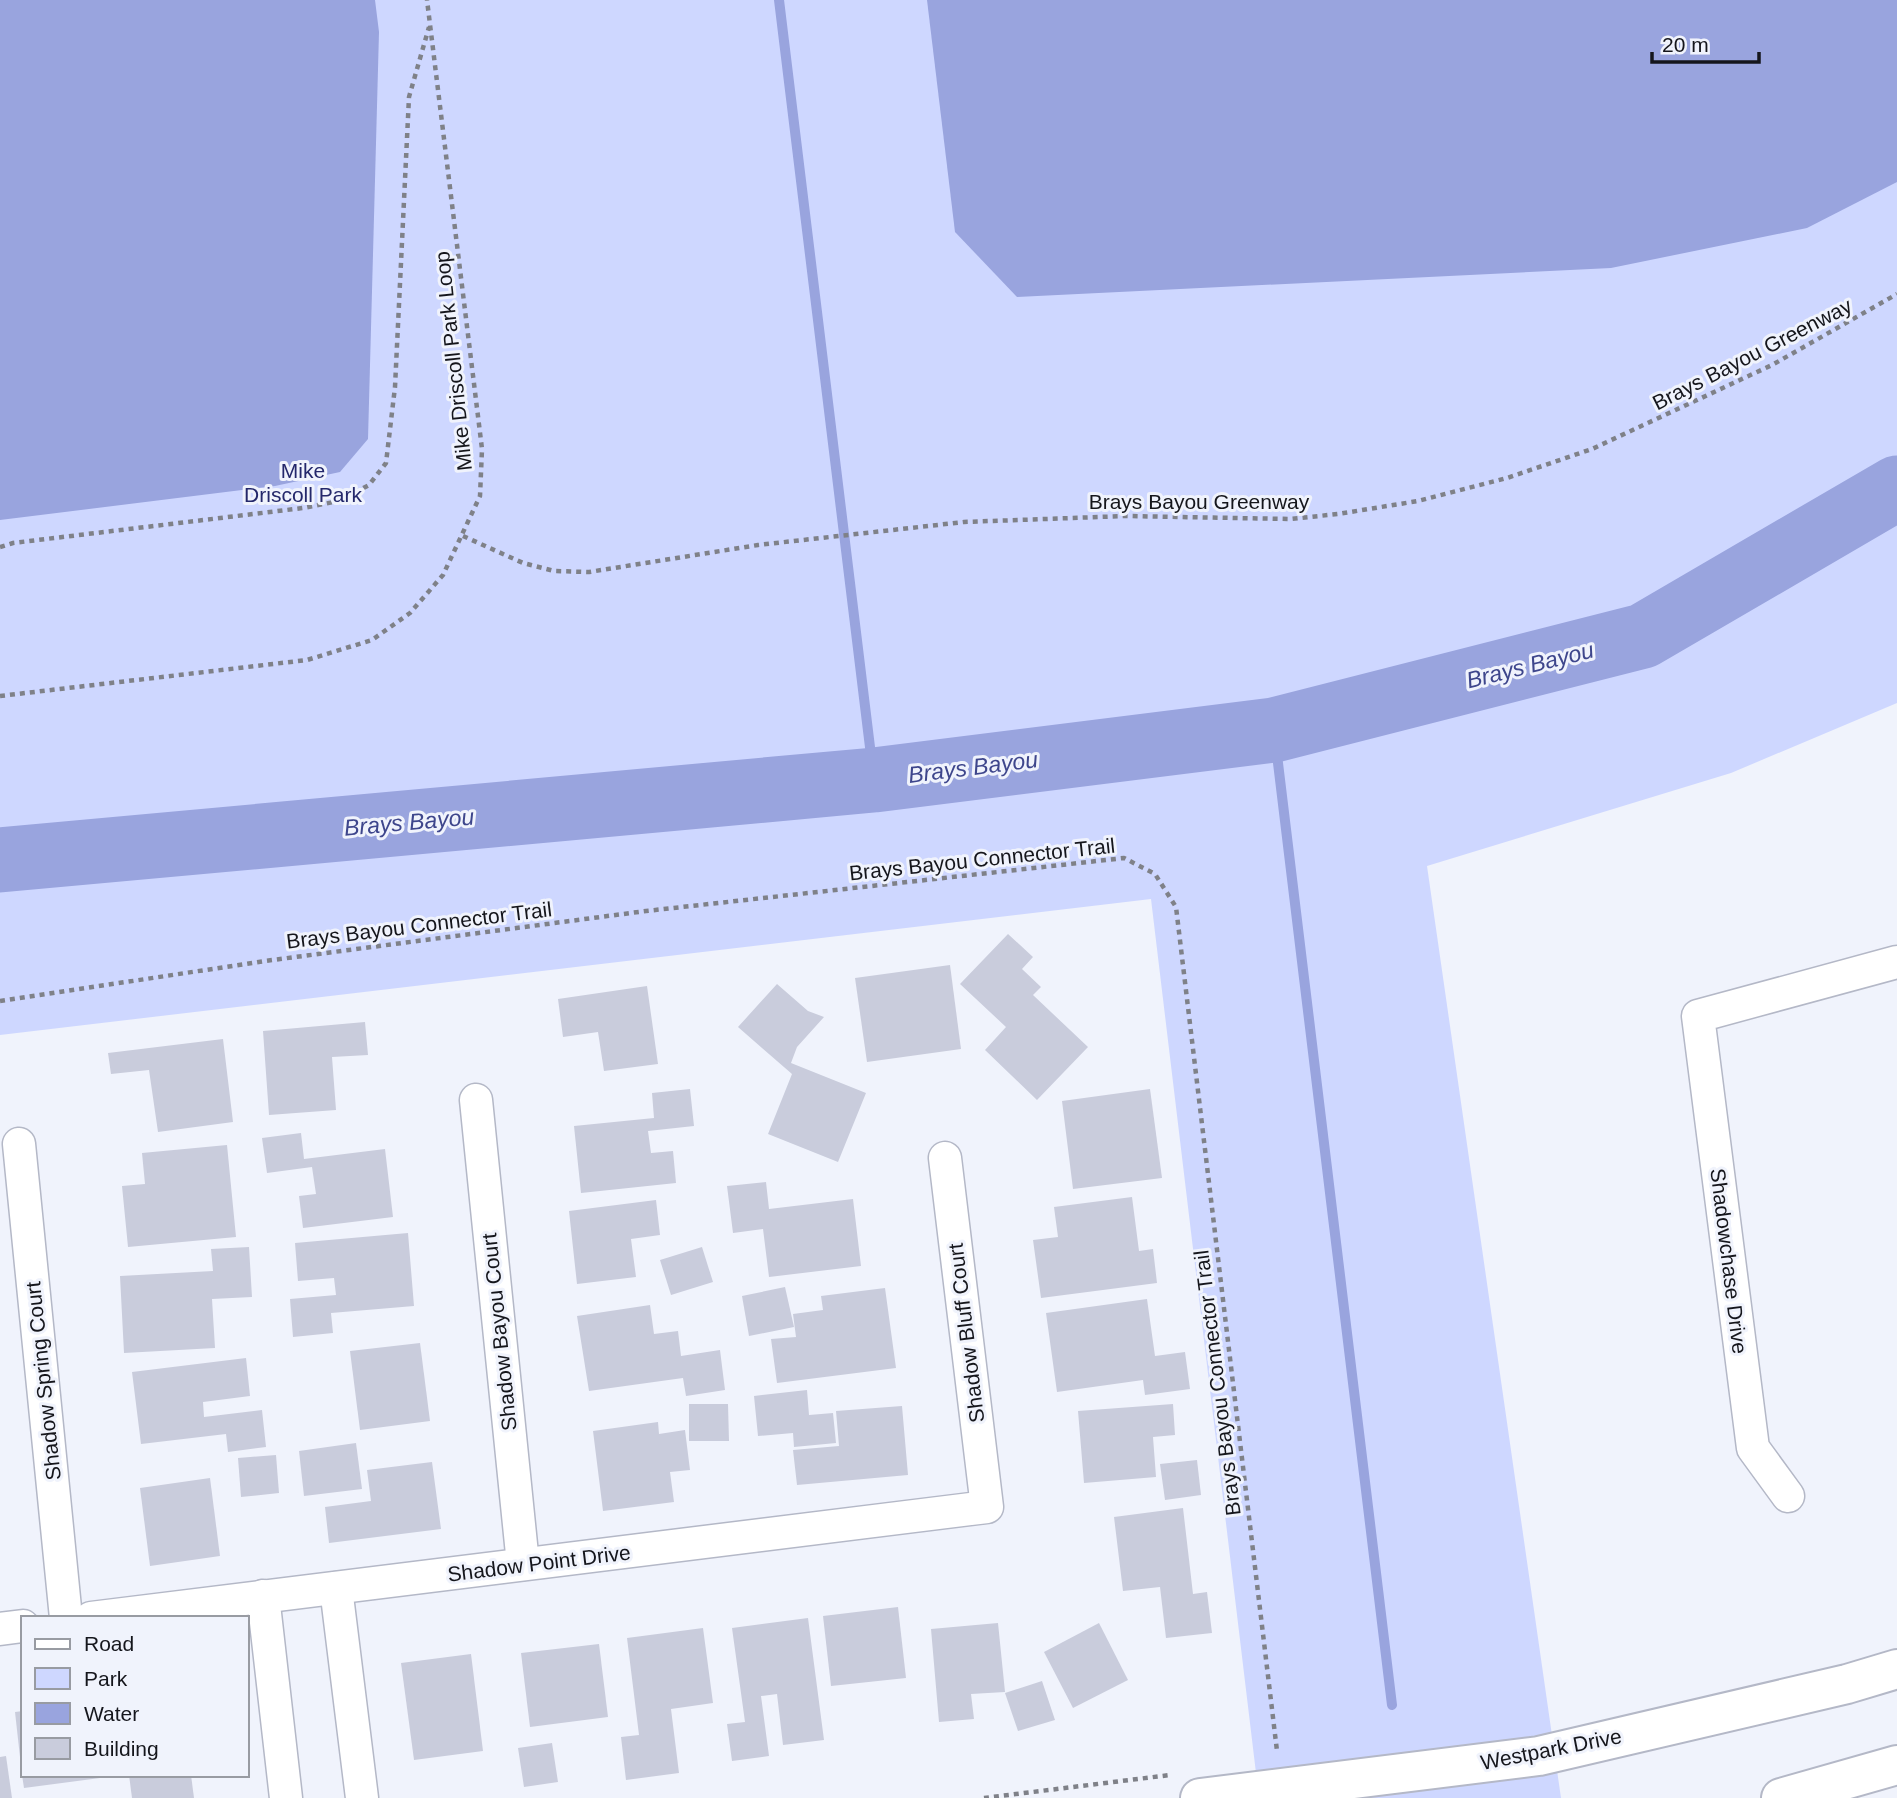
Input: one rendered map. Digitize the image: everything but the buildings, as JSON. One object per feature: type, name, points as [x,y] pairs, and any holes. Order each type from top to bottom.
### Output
[{"type":"main road","name":"Westpark Drive","points":[[1191,1786],[1539,1756],[1847,1684],[1897,1669]]},
{"type":"main road","points":[[1781,1798],[1897,1765]]},
{"type":"street","name":"Shadowchase Drive","points":[[1788,1496],[1753,1448],[1698,1016],[1897,962]]},
{"type":"street","name":"Shadow Bayou Court","points":[[476,1100],[523,1564]]},
{"type":"street","name":"Shadow Spring Court","points":[[19,1144],[66,1616]]},
{"type":"street","name":"Shadow Bluff Court","points":[[946,1158],[987,1507]]},
{"type":"street","name":"Shadow Point Drive","points":[[107,1616],[987,1507]]},
{"type":"street","points":[[336,1588],[362,1798]]},
{"type":"street","points":[[264,1597],[286,1798]]},
{"type":"street","points":[[0,1629],[21,1626]]},
{"type":"path","name":"Mike Driscoll Park Loop","points":[[0,696],[307,660],[372,640],[410,613],[443,575],[480,496],[482,449],[427,0]]},
{"type":"path","points":[[0,547],[13,542],[303,508],[339,501],[369,485],[386,463],[395,387],[410,97],[430,23]]},
{"type":"path","name":"Brays Bayou Greenway","points":[[463,536],[523,563],[554,571],[589,572],[758,545],[917,525],[1126,516],[1290,519],[1418,501],[1507,478],[1603,444],[1772,365],[1897,294]]},
{"type":"path","name":"Brays Bayou Connector Trail","points":[[0,1001],[265,961],[646,911],[1110,859],[1124,858],[1155,874],[1176,907],[1278,1762]]},
{"type":"path","points":[[984,1798],[1191,1786]]},
{"type":"green space","name":"Mike Driscoll Park","points":[[0,0],[1897,0],[1897,703],[1731,773],[1427,866],[1561,1798],[1259,1798],[1151,899],[0,1035]]},
{"type":"water","points":[[0,0],[375,0],[379,32],[368,439],[340,472],[275,486],[0,520]]},
{"type":"water","points":[[927,0],[1897,0],[1897,182],[1807,228],[1611,268],[1017,297],[955,232]]},
{"type":"waterway","points":[[779,0],[874,780]]},
{"type":"waterway","name":"Brays Bayou","points":[[0,860],[874,780],[1274,730],[1643,636],[1897,488]]},
{"type":"waterway","points":[[1274,730],[1392,1705]]}]
